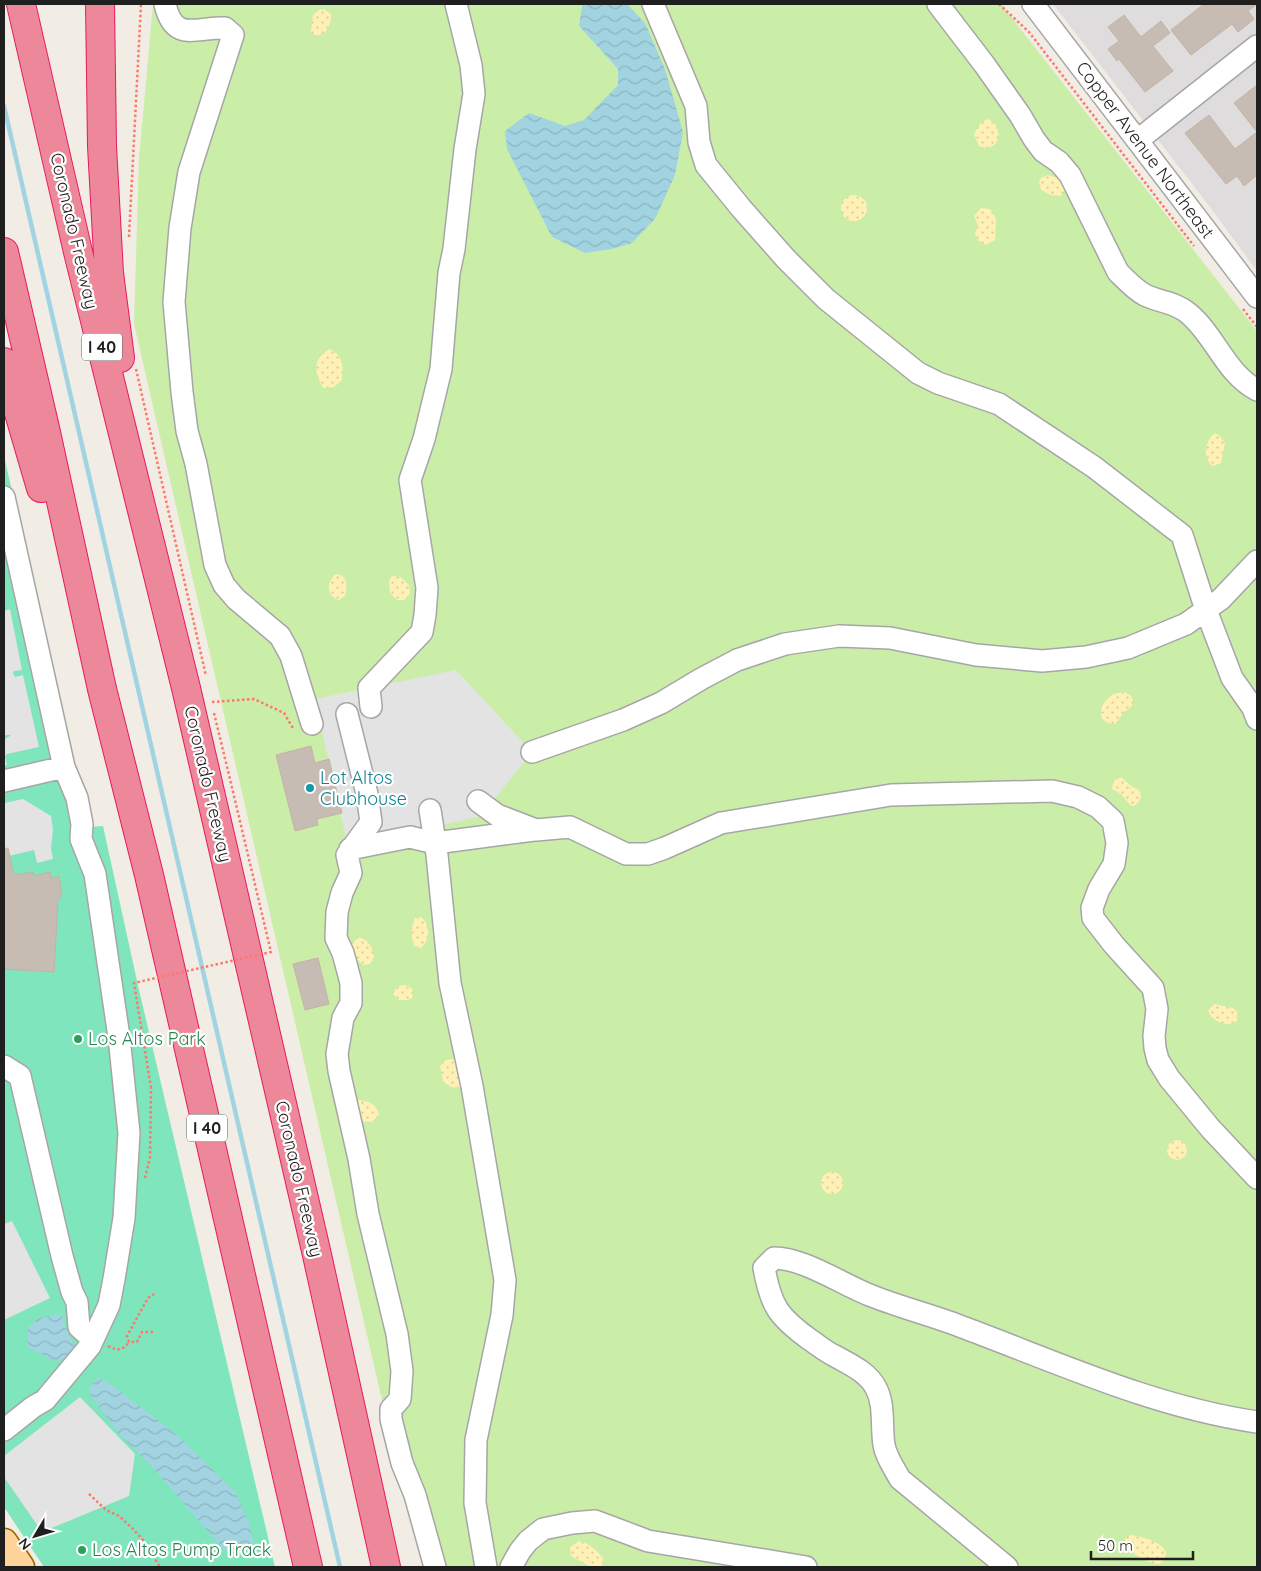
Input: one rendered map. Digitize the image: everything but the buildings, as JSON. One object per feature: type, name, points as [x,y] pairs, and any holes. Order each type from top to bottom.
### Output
[{"type":"highway","name":"Coronado Freeway","points":[[21,4],[78,252],[197,686],[312,1236],[386,1567]]},
{"type":"highway","points":[[100,4],[102,146],[108,273],[120,359],[197,686]]},
{"type":"highway","name":"I 40","points":[[4,252],[102,689],[149,875],[308,1567]]},
{"type":"highway","points":[[4,362],[102,689]]},
{"type":"main road","points":[[4,1542],[21,1567]]},
{"type":"street","points":[[164,4],[167,15],[173,25],[186,31],[225,28],[233,35],[189,172],[180,228],[174,302],[187,431],[196,464],[215,565],[224,585],[236,598],[280,636],[291,656],[303,727]]},
{"type":"street","points":[[371,707],[369,688],[422,632],[425,615],[427,588],[410,480],[424,439],[441,368],[450,273],[465,149],[474,94],[471,65],[456,4]]},
{"type":"street","points":[[654,4],[696,106],[699,142],[706,165],[741,208],[786,259],[826,298],[918,373],[938,383],[999,404],[1094,467],[1182,535],[1206,610],[1232,678],[1257,718]]},
{"type":"street","points":[[938,4],[984,64],[1043,151],[1059,162],[1070,175],[1118,272],[1127,282],[1144,295],[1176,306],[1187,312],[1202,328],[1237,375],[1257,390]]},
{"type":"street","name":"Copper Avenue Northeast","points":[[1033,4],[1138,140],[1248,300]]},
{"type":"street","points":[[1138,140],[1257,46]]},
{"type":"street","points":[[4,497],[64,767],[76,798],[82,824],[81,839],[95,874],[119,1037],[130,1133],[124,1218],[108,1305],[90,1346],[45,1400],[4,1430]]},
{"type":"street","points":[[532,752],[623,720],[661,703],[737,660],[785,644],[839,636],[890,638],[976,655],[1042,661],[1086,656],[1128,648],[1186,624],[1221,599],[1257,561]]},
{"type":"street","points":[[347,714],[367,794],[371,822],[347,854],[351,874],[342,893],[337,912],[336,938],[343,953],[351,983],[351,1003],[343,1018],[337,1054],[339,1072],[359,1159],[368,1214],[398,1343],[402,1371],[400,1399],[391,1409],[391,1419],[402,1463],[415,1495],[435,1567]]},
{"type":"street","points":[[4,781],[64,767]]},
{"type":"street","points":[[350,849],[410,836],[435,843],[536,830],[570,828],[626,854],[648,854],[721,823],[891,795],[1052,791],[1078,797],[1098,807],[1112,821],[1117,843],[1114,864],[1092,908],[1093,918],[1114,945],[1153,988],[1157,1009],[1154,1036],[1158,1060],[1210,1128],[1257,1178]]},
{"type":"street","points":[[478,801],[497,815],[536,830]]},
{"type":"street","points":[[430,810],[450,983],[472,1086],[505,1280],[502,1315],[476,1440],[475,1503],[486,1567]]},
{"type":"street","points":[[4,1066],[20,1076],[62,1256],[72,1292],[77,1302],[79,1327],[98,1340]]},
{"type":"street","points":[[1007,1567],[900,1479],[884,1447],[882,1408],[876,1388],[857,1368],[830,1354],[782,1317],[775,1307],[764,1268],[774,1258],[782,1258],[801,1264],[872,1296],[964,1327],[1106,1382],[1174,1404],[1225,1417],[1257,1422]]},
{"type":"street","points":[[511,1567],[528,1540],[543,1529],[572,1523],[595,1521],[648,1541],[806,1567]]},
{"type":"path","points":[[128,245],[142,4]]},
{"type":"path","points":[[1000,4],[1029,32],[1197,250]]},
{"type":"path","points":[[1248,300],[1257,328]]},
{"type":"path","points":[[135,363],[197,686]]},
{"type":"path","points":[[212,702],[254,699],[284,713],[303,727]]},
{"type":"path","points":[[150,1158],[151,1088],[134,983],[271,952],[214,711]]},
{"type":"path","points":[[129,1342],[127,1336],[148,1298],[154,1294]]},
{"type":"path","points":[[129,1342],[138,1342],[142,1332],[153,1332]]},
{"type":"path","points":[[98,1340],[117,1350],[124,1349],[129,1342]]},
{"type":"path","points":[[89,1494],[106,1510],[119,1516],[132,1528],[144,1541],[160,1567]]},
{"type":"shaded area","points":[[1053,4],[1257,4],[1257,271],[1207,203]]},
{"type":"shaded area","points":[[10,609],[22,670],[14,671],[13,673],[15,677],[23,675],[39,747],[7,754],[5,756],[7,765],[4,765],[4,740],[11,735],[4,735],[4,611]]},
{"type":"shaded area","points":[[456,670],[532,752],[481,816],[348,847],[315,699]]},
{"type":"shaded area","points":[[23,799],[51,816],[53,859],[37,863],[34,850],[4,857],[4,803]]},
{"type":"shaded area","points":[[12,1221],[50,1298],[4,1320],[4,1224]]},
{"type":"shaded area","points":[[80,1397],[135,1454],[129,1496],[42,1532],[4,1477],[4,1456]]},
{"type":"green space","points":[[153,4],[1001,4],[1257,331],[1257,1567],[427,1567],[414,1534],[402,1487],[134,324],[139,158]]},
{"type":"green space","name":"Los Altos Park","points":[[4,456],[89,827],[103,826],[139,990],[275,1567],[44,1567],[4,1507]]},
{"type":"sand","points":[[324,9],[331,14],[330,23],[323,34],[315,35],[311,32],[313,15],[319,10]]},
{"type":"sand","points":[[987,119],[993,122],[996,127],[998,138],[996,143],[986,148],[979,146],[974,134],[980,124]]},
{"type":"sand","points":[[1048,175],[1060,179],[1066,189],[1061,196],[1051,195],[1041,190],[1039,181]]},
{"type":"sand","points":[[854,195],[863,199],[867,208],[863,217],[854,221],[845,217],[841,208],[845,199]]},
{"type":"sand","points":[[981,208],[990,209],[996,219],[995,240],[986,245],[978,240],[975,234],[978,225],[974,216]]},
{"type":"sand","points":[[330,349],[338,355],[342,362],[342,380],[334,387],[323,388],[316,366],[320,357]]},
{"type":"sand","points":[[1215,433],[1225,443],[1221,463],[1213,466],[1207,459],[1206,449],[1209,440]]},
{"type":"sand","points":[[336,574],[343,577],[346,582],[345,596],[339,600],[332,596],[329,588],[330,581]]},
{"type":"sand","points":[[392,576],[400,577],[409,585],[410,594],[404,600],[397,600],[390,593],[389,581]]},
{"type":"sand","points":[[1124,692],[1129,694],[1133,703],[1115,724],[1109,723],[1102,717],[1102,708],[1107,699],[1112,695]]},
{"type":"sand","points":[[1118,778],[1122,778],[1140,791],[1141,798],[1136,805],[1131,806],[1121,794],[1112,789],[1113,782]]},
{"type":"sand","points":[[421,917],[428,928],[428,937],[421,948],[414,946],[412,932],[415,918]]},
{"type":"sand","points":[[358,937],[365,940],[371,947],[374,957],[370,964],[363,965],[356,958],[352,944]]},
{"type":"sand","points":[[409,986],[413,990],[412,998],[408,1000],[399,1000],[393,994],[397,987]]},
{"type":"sand","points":[[1214,1004],[1233,1008],[1237,1012],[1237,1021],[1225,1024],[1217,1021],[1208,1011]]},
{"type":"sand","points":[[459,1059],[466,1086],[453,1087],[443,1081],[440,1066],[446,1060]]},
{"type":"sand","points":[[358,1100],[368,1102],[376,1107],[379,1114],[372,1122],[358,1121],[352,1102]]},
{"type":"sand","points":[[1177,1140],[1184,1143],[1187,1150],[1184,1157],[1177,1160],[1170,1157],[1167,1150],[1170,1143]]},
{"type":"sand","points":[[832,1172],[842,1179],[843,1183],[836,1193],[832,1194],[822,1187],[821,1183],[828,1173]]},
{"type":"sand","points":[[1131,1535],[1158,1544],[1166,1553],[1165,1558],[1160,1564],[1151,1563],[1125,1549],[1124,1542]]},
{"type":"sand","points":[[579,1541],[589,1545],[601,1555],[603,1558],[602,1566],[591,1567],[571,1556],[570,1547]]},
{"type":"water","points":[[585,4],[627,4],[645,23],[665,69],[683,132],[675,175],[655,219],[632,243],[612,249],[585,253],[552,237],[507,149],[505,131],[529,113],[565,126],[584,120],[618,85],[618,69],[579,26],[582,6]]},
{"type":"water","points":[[60,1314],[74,1346],[67,1359],[55,1361],[27,1347],[28,1328],[39,1318]]},
{"type":"water","points":[[98,1378],[109,1383],[177,1435],[235,1492],[249,1522],[254,1545],[241,1554],[223,1549],[153,1468],[119,1434],[91,1396],[89,1388]]},
{"type":"waterway","points":[[4,106],[340,1567]]},
{"type":"place","name":"Lot Altos Clubhouse","points":[[310,788]]},
{"type":"place","name":"Los Altos Park","points":[[78,1039]]},
{"type":"place","name":"Los Altos Pump Track","points":[[82,1550]]}]
